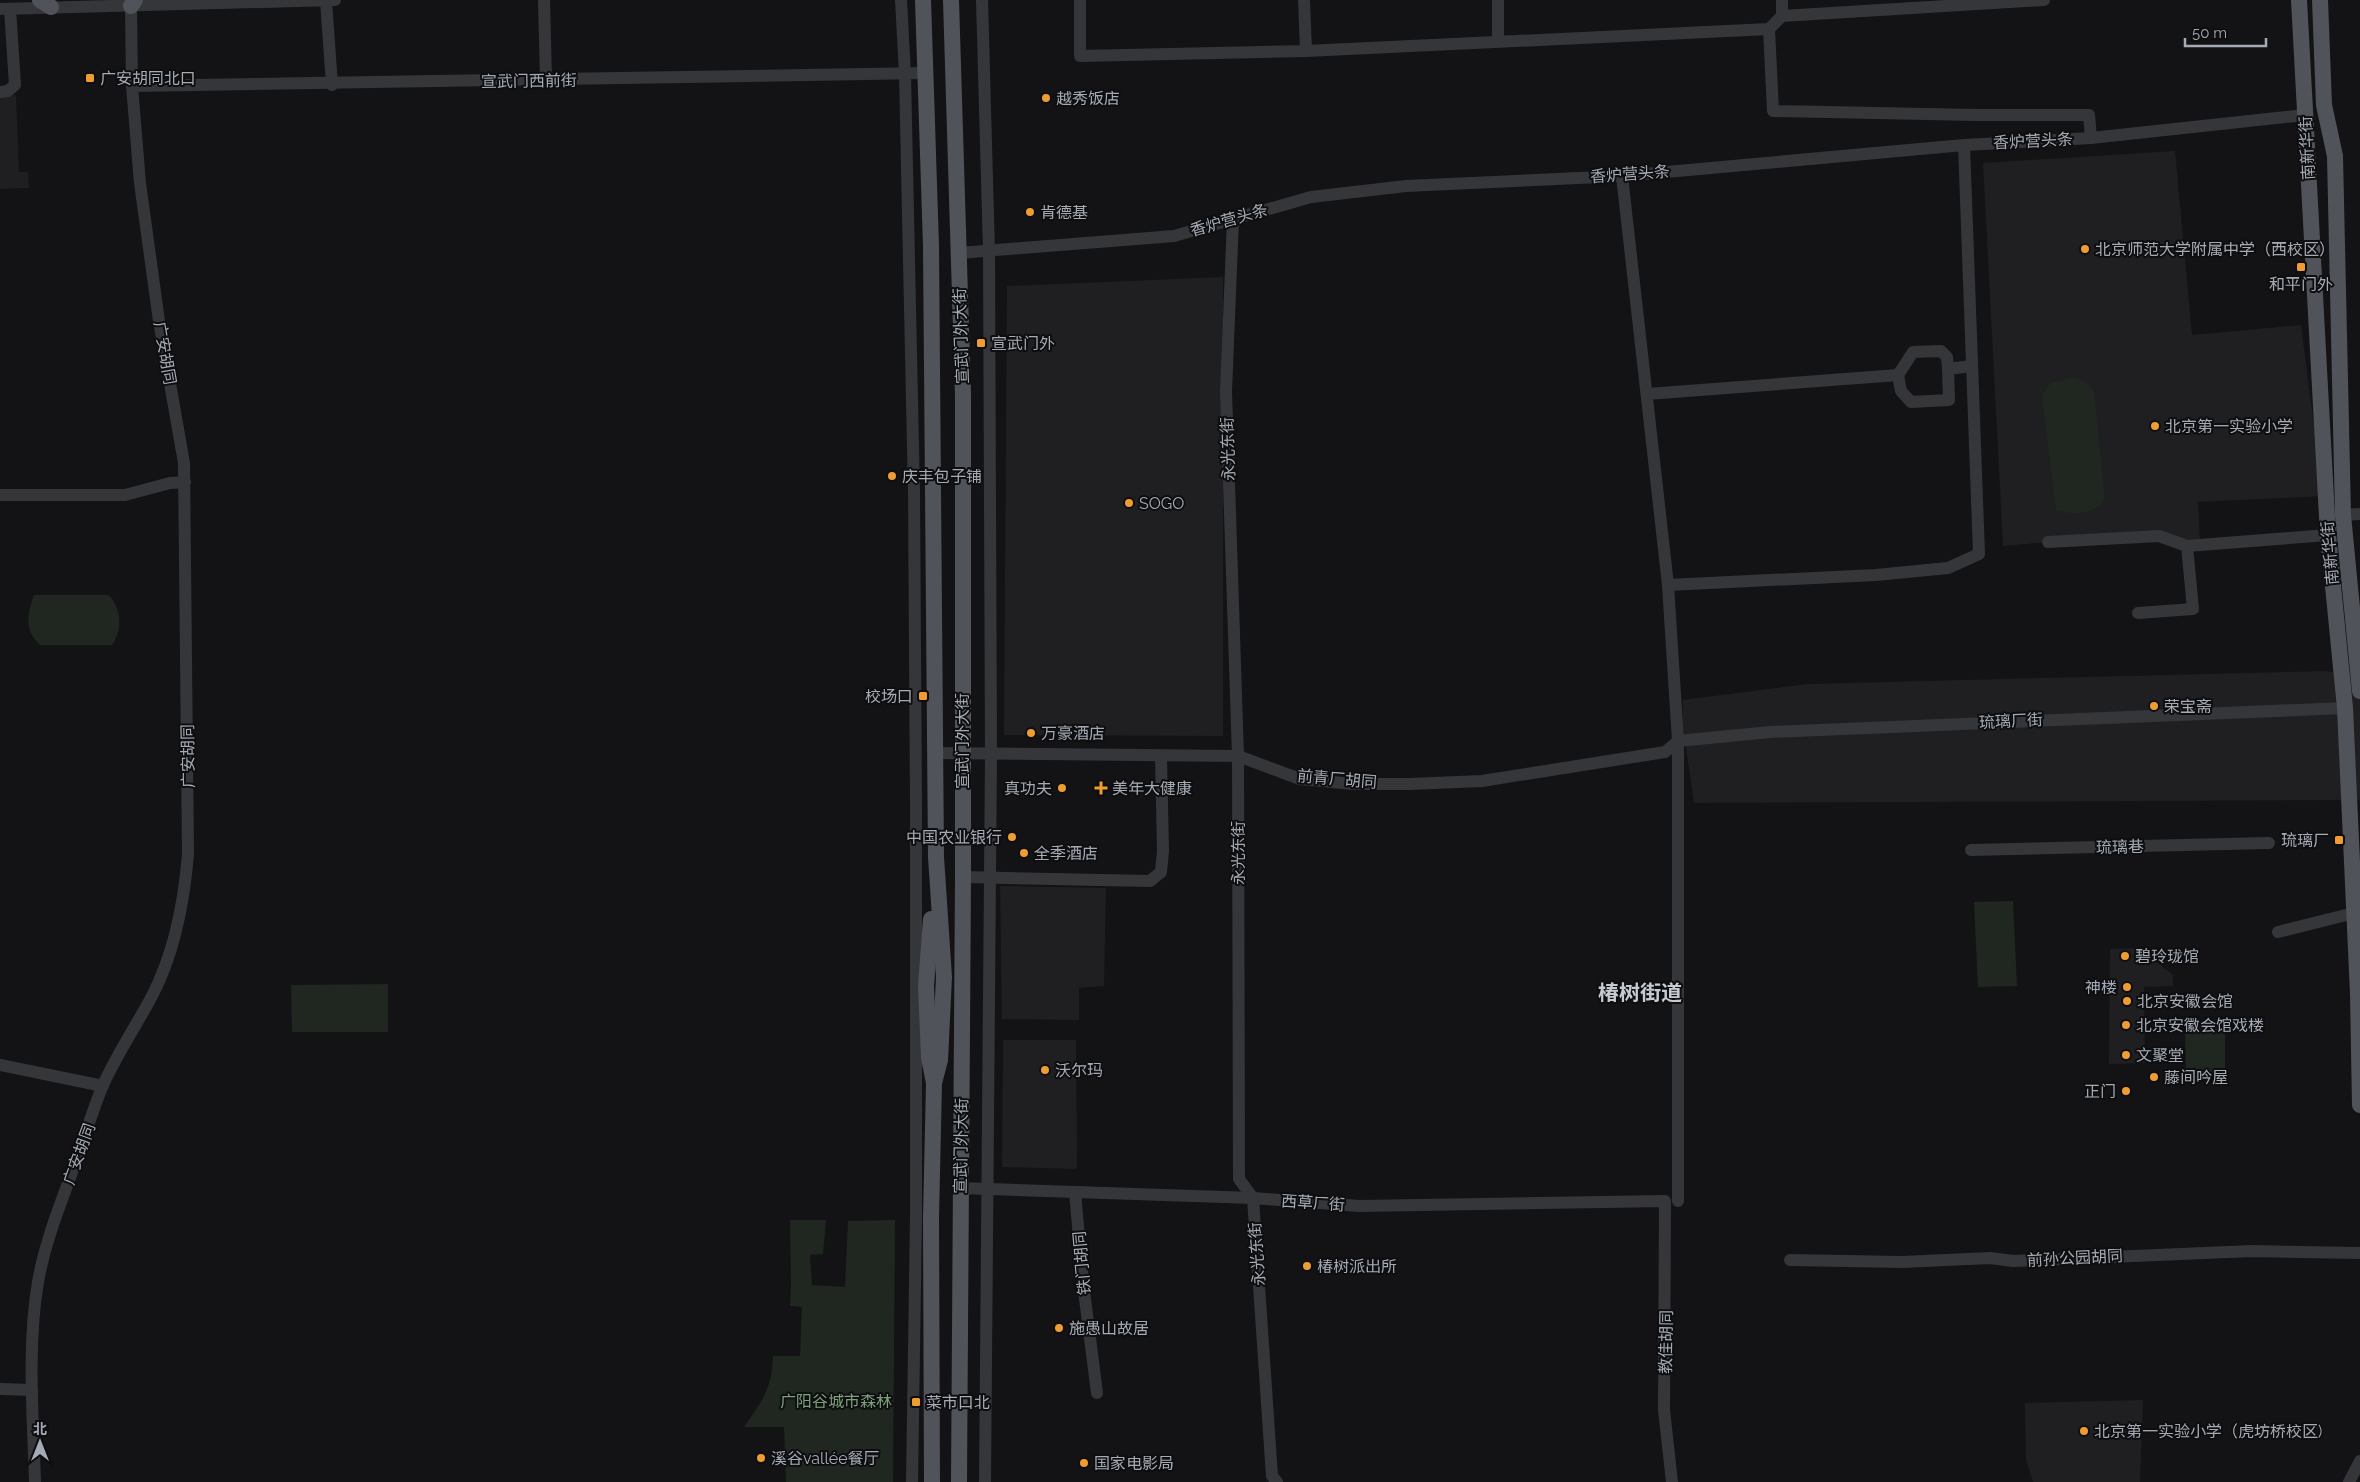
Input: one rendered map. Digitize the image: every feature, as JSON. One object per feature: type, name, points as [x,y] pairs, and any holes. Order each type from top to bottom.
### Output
[{"type":"main road","name":"宣武门外大街","points":[[922,0],[931,246],[936,857],[944,977],[940,1060],[934,1083],[931,1236],[932,1482]]},
{"type":"main road","name":"宣武门外大街","points":[[951,0],[963,394],[963,877],[959,1482]]},
{"type":"main road","name":"南新华街","points":[[2299,0],[2328,535],[2345,708],[2358,994],[2360,1105]]},
{"type":"main road","name":"南新华街","points":[[2320,0],[2324,105],[2334,156],[2343,515],[2360,691]]},
{"type":"street","points":[[0,92],[8,91],[14,85],[5,9],[45,4],[330,0],[332,85]]},
{"type":"street","points":[[544,0],[546,80]]},
{"type":"street","points":[[901,0],[905,74],[914,493],[917,944],[912,1482]]},
{"type":"street","points":[[982,0],[989,251],[991,754],[985,1482]]},
{"type":"street","points":[[1080,0],[1080,56],[1306,51],[1769,29],[1782,16],[2044,0]]},
{"type":"street","points":[[1304,0],[1306,51]]},
{"type":"street","points":[[1498,0],[1498,41]]},
{"type":"street","points":[[1782,0],[1782,16]]},
{"type":"street","name":"广安胡同","points":[[35,1482],[32,1390],[38,1283],[47,1243],[103,1086],[123,1045],[152,996],[165,968],[178,928],[185,891],[189,825],[184,463],[159,321],[140,183],[132,86],[133,3]]},
{"type":"street","points":[[1769,29],[1773,111],[1974,115],[2089,114],[2091,138]]},
{"type":"street","name":"宣武门西前街","points":[[132,86],[332,85],[925,73]]},
{"type":"street","name":"香炉营头条","points":[[959,253],[1174,236],[1311,197],[1406,186],[1622,176],[1964,145],[2091,138],[2305,115]]},
{"type":"street","points":[[1668,585],[1866,576],[1948,568],[1979,554],[1964,145]]},
{"type":"street","name":"教佳胡同","points":[[1622,176],[1668,585],[1678,741],[1672,1201],[1664,1410],[1672,1482]]},
{"type":"street","name":"永光东街","points":[[1233,219],[1226,392],[1238,756],[1239,1180],[1253,1198],[1272,1476],[1277,1482]]},
{"type":"street","points":[[1941,351],[1947,357],[1949,400],[1911,402],[1901,390],[1898,375],[1913,352],[1941,351]]},
{"type":"street","points":[[1948,369],[1971,366]]},
{"type":"street","points":[[1647,394],[1898,375]]},
{"type":"street","points":[[0,495],[124,495],[170,483],[185,482]]},
{"type":"street","points":[[2343,515],[2360,514]]},
{"type":"street","points":[[2048,542],[2159,536],[2187,546],[2328,535]]},
{"type":"street","points":[[2138,613],[2193,609],[2187,546]]},
{"type":"street","name":"琉璃厂街","points":[[1678,741],[1779,732],[2345,708]]},
{"type":"street","name":"前青厂胡同","points":[[934,753],[1238,756],[1300,779],[1353,784],[1437,783],[1482,781],[1665,752],[1678,741]]},
{"type":"street","points":[[963,877],[1150,881],[1161,872],[1164,851],[1161,756]]},
{"type":"street","name":"琉璃巷","points":[[1971,850],[2269,843]]},
{"type":"street","points":[[2278,932],[2354,913]]},
{"type":"street","points":[[0,1065],[103,1086]]},
{"type":"street","name":"西草厂街","points":[[960,1188],[1253,1198],[1359,1206],[1672,1201]]},
{"type":"street","name":"铁门胡同","points":[[1075,1192],[1083,1282],[1097,1393]]},
{"type":"street","name":"前孙公园胡同","points":[[1790,1260],[1902,1262],[1990,1258],[2013,1261],[2252,1250],[2360,1253]]},
{"type":"street","points":[[0,1389],[32,1390]]},
{"type":"street","points":[[2350,1482],[2360,1461]]},
{"type":"shaded area","points":[[16,95],[19,172],[28,172],[29,188],[0,189],[0,96]]},
{"type":"shaded area","name":"北京第一实验小学","points":[[2175,151],[2192,335],[2301,325],[2323,496],[2198,502],[2200,540],[2184,541],[2165,532],[2003,546],[1983,163]]},
{"type":"shaded area","points":[[1223,277],[1223,736],[1004,735],[1007,286]]},
{"type":"shaded area","points":[[2323,671],[2360,675],[2360,800],[1694,803],[1683,727],[1683,700],[1808,684]]},
{"type":"shaded area","points":[[1000,886],[1106,888],[1104,986],[1079,988],[1079,1020],[1002,1019]]},
{"type":"shaded area","name":"北京安徽会馆","points":[[2139,948],[2173,975],[2173,986],[2144,987],[2145,1063],[2109,1064],[2110,949]]},
{"type":"shaded area","name":"沃尔玛","points":[[1003,1040],[1076,1040],[1077,1169],[1002,1167]]},
{"type":"shaded area","name":"北京第一实验小学（虎坊桥校区)","points":[[2143,1400],[2140,1482],[2033,1482],[2026,1460],[2025,1403]]},
{"type":"green space","points":[[2075,377],[2088,384],[2094,392],[2105,499],[2094,509],[2083,513],[2056,511],[2042,395],[2051,383]]},
{"type":"green space","points":[[34,595],[109,595],[116,606],[119,619],[116,639],[112,645],[40,645],[31,634],[28,622]]},
{"type":"green space","points":[[2013,901],[2017,986],[1978,987],[1974,902]]},
{"type":"green space","points":[[388,984],[388,1032],[292,1032],[291,985]]},
{"type":"green space","points":[[2225,1025],[2225,1076],[2186,1076],[2185,1026]]},
{"type":"green space","name":"广阳谷城市森林","points":[[790,1220],[826,1220],[823,1254],[810,1255],[812,1285],[845,1287],[848,1221],[895,1220],[893,1482],[786,1482],[784,1427],[744,1427],[765,1394],[771,1377],[773,1356],[800,1356],[802,1307],[790,1306]]},
{"type":"place","name":"广安胡同北口","points":[[90,78]]},
{"type":"place","name":"越秀饭店","points":[[1046,98]]},
{"type":"place","name":"肯德基","points":[[1030,212]]},
{"type":"place","name":"北京师范大学附属中学（西校区）","points":[[2085,249]]},
{"type":"place","name":"和平门外","points":[[2301,267]]},
{"type":"place","name":"宣武门外","points":[[981,343]]},
{"type":"place","name":"北京第一实验小学","points":[[2155,426]]},
{"type":"place","name":"庆丰包子铺","points":[[892,476]]},
{"type":"place","name":"SOGO","points":[[1129,503]]},
{"type":"place","name":"校场口","points":[[923,696]]},
{"type":"place","name":"荣宝斋","points":[[2154,706]]},
{"type":"place","name":"万豪酒店","points":[[1031,733]]},
{"type":"place","name":"真功夫","points":[[1062,788]]},
{"type":"place","name":"美年大健康","points":[[1101,788]]},
{"type":"place","name":"中国农业银行","points":[[1012,837]]},
{"type":"place","name":"琉璃厂","points":[[2339,840]]},
{"type":"place","name":"全季酒店","points":[[1024,853]]},
{"type":"place","name":"碧玲珑馆","points":[[2125,956]]},
{"type":"place","name":"神楼","points":[[2127,987]]},
{"type":"place","name":"北京安徽会馆","points":[[2127,1001]]},
{"type":"place","name":"北京安徽会馆戏楼","points":[[2126,1025]]},
{"type":"place","name":"文聚堂","points":[[2126,1055]]},
{"type":"place","name":"沃尔玛","points":[[1045,1070]]},
{"type":"place","name":"藤间吟屋","points":[[2154,1077]]},
{"type":"place","name":"正门","points":[[2126,1091]]},
{"type":"place","name":"椿树派出所","points":[[1307,1266]]},
{"type":"place","name":"施愚山故居","points":[[1059,1328]]},
{"type":"place","name":"菜市口北","points":[[916,1402]]},
{"type":"place","name":"北京第一实验小学（虎坊桥校区)","points":[[2084,1431]]},
{"type":"place","name":"溪谷vallée餐厅","points":[[761,1458]]},
{"type":"place","name":"国家电影局","points":[[1084,1463]]},
{"type":"district","name":"椿树街道","points":[[1640,992]]}]
